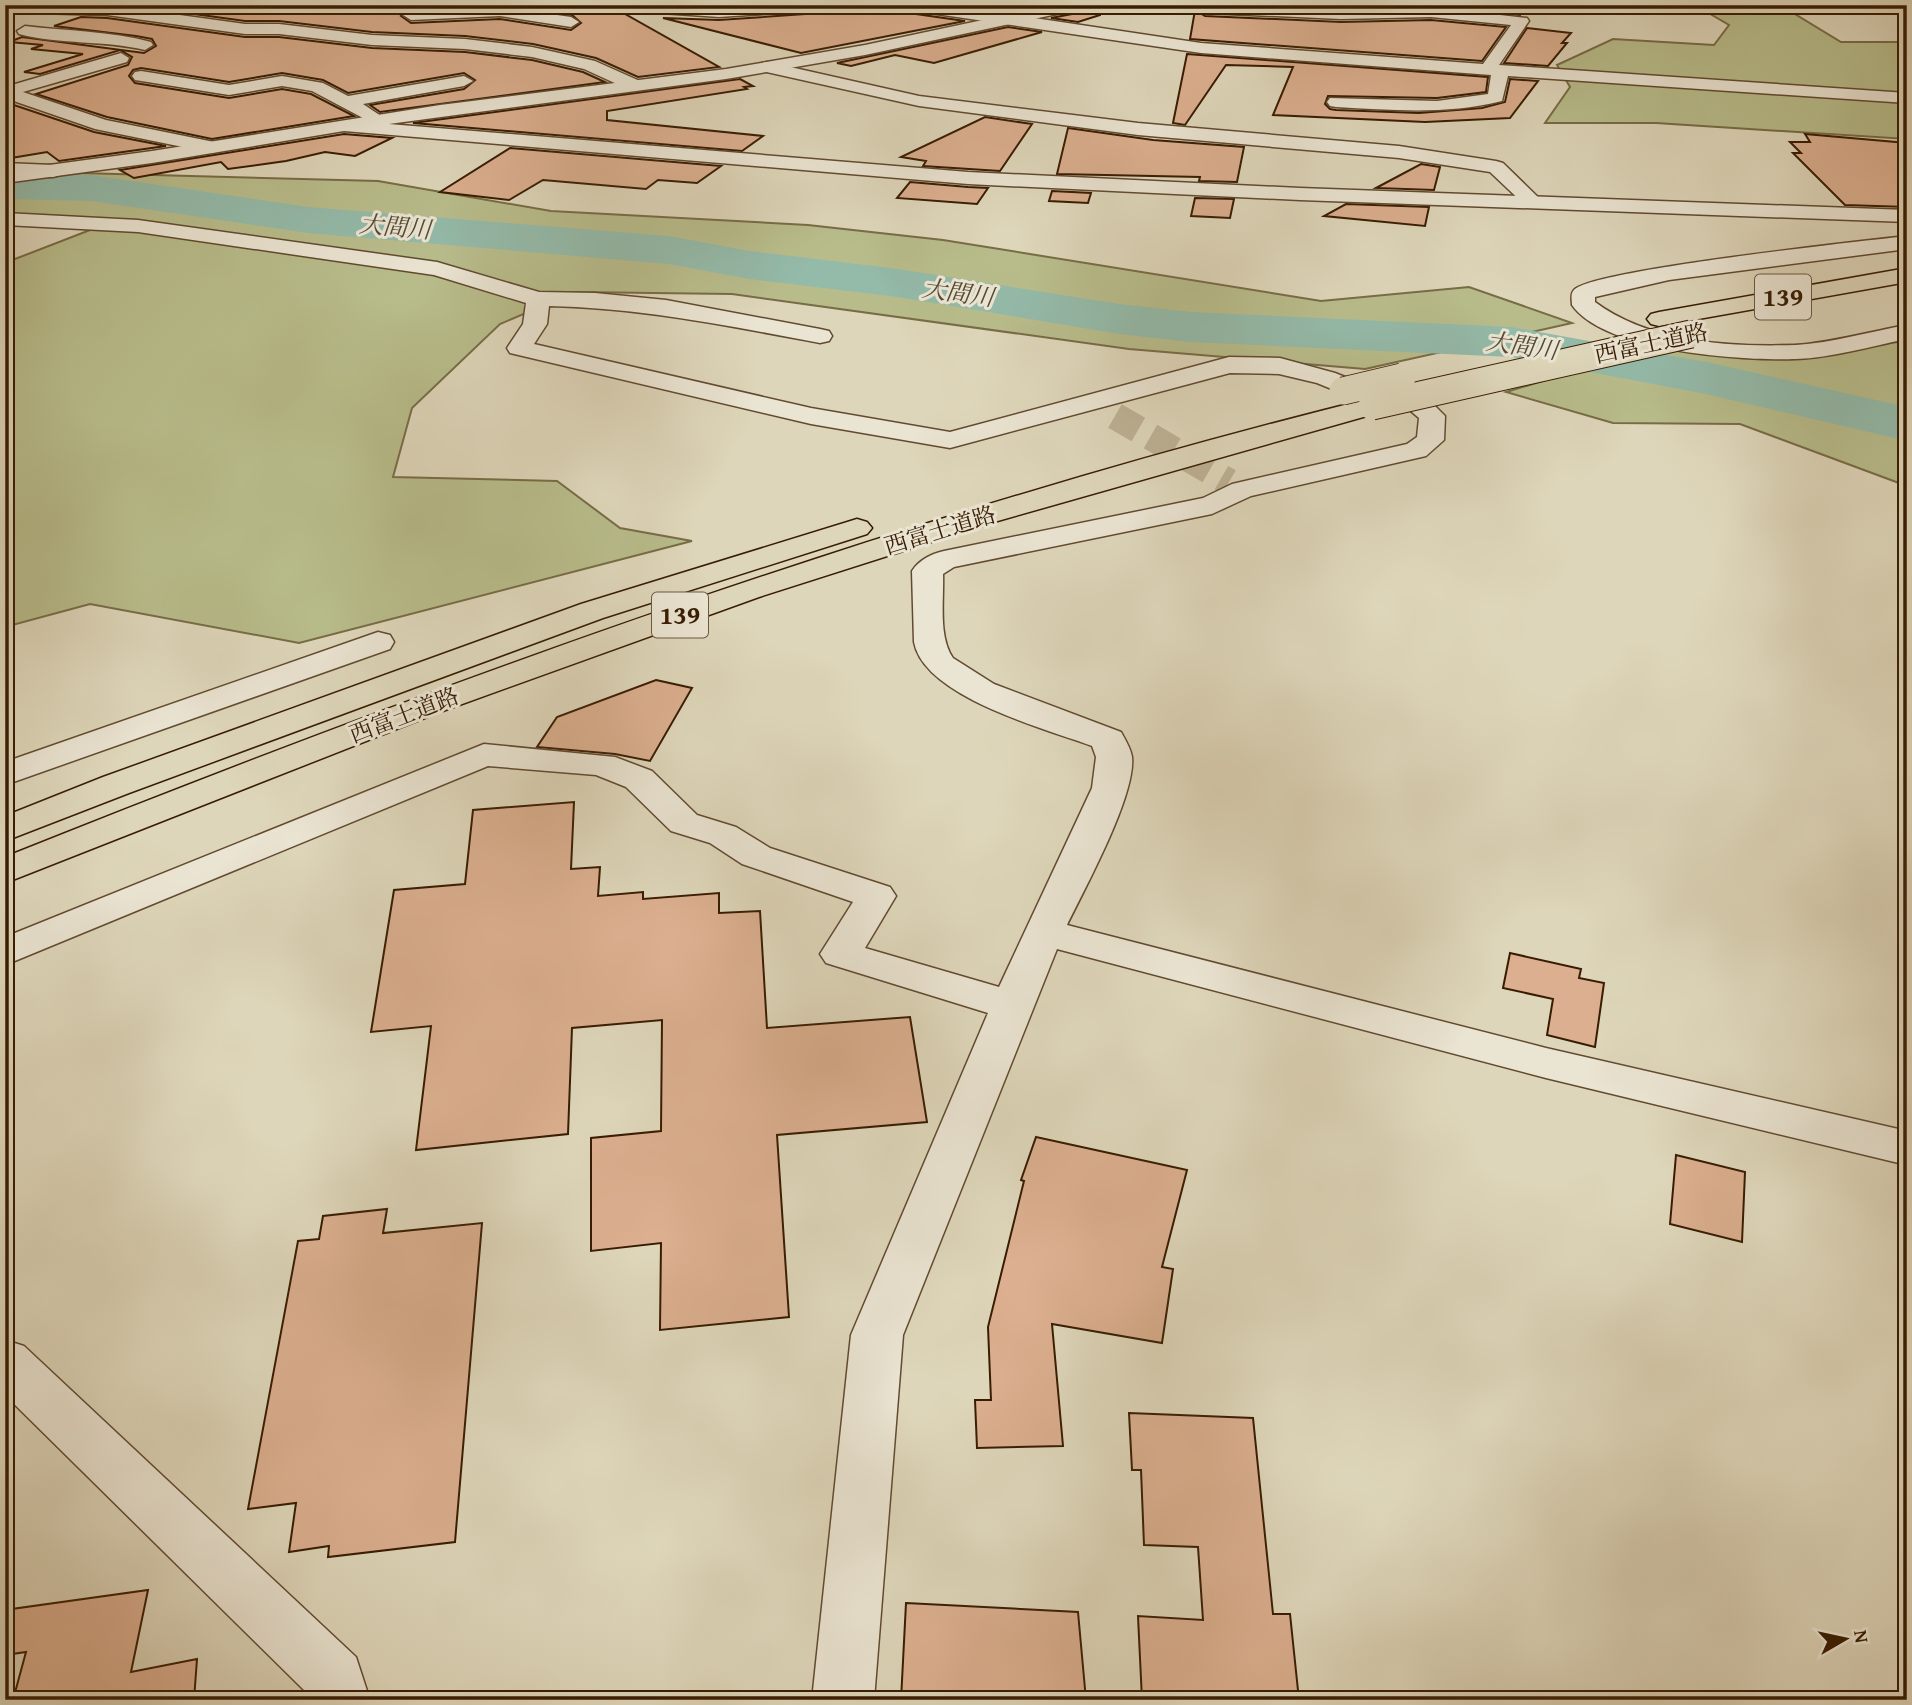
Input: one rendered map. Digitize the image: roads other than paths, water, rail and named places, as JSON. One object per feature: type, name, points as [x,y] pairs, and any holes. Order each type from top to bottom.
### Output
[{"type":"highway","name":"西富士道路","points":[[5,830],[116,785],[592,611],[924,506],[1133,444],[1343,391],[1659,319],[1907,275]]},
{"type":"highway","name":"西富士道路","points":[[5,871],[151,811],[613,637],[856,555],[1122,474],[1371,406],[1691,334],[1907,293]]},
{"type":"street","points":[[619,5],[708,11],[820,5]]},
{"type":"street","points":[[909,5],[1105,37],[1160,43],[1389,63],[1762,85],[1907,98]]},
{"type":"street","points":[[8,174],[53,171],[336,125],[768,67],[915,40],[1069,6]]},
{"type":"street","points":[[6,7],[107,10],[245,29],[279,29],[372,40],[446,43],[532,52],[568,59],[636,86]]},
{"type":"street","points":[[446,43],[492,8]]},
{"type":"street","points":[[411,15],[492,8],[554,22],[570,22]]},
{"type":"street","points":[[1205,8],[1435,9],[1521,13],[1489,68]]},
{"type":"street","points":[[1389,63],[1435,9]]},
{"type":"street","points":[[5,30],[98,39],[117,38],[145,45]]},
{"type":"street","points":[[6,92],[121,58]]},
{"type":"street","points":[[768,67],[919,101],[1138,129],[1399,152],[1496,167],[1534,202]]},
{"type":"street","points":[[1336,102],[1448,106],[1473,104],[1496,97],[1500,74],[1489,68]]},
{"type":"street","points":[[141,76],[229,90],[282,81],[317,87],[378,120]]},
{"type":"street","points":[[346,102],[464,81]]},
{"type":"street","points":[[6,92],[102,125],[212,147]]},
{"type":"street","points":[[336,125],[968,178],[1907,216]]},
{"type":"street","points":[[5,219],[138,226],[437,269],[538,299],[595,300],[666,307],[820,336]]},
{"type":"street","points":[[1907,242],[1669,273],[1602,286],[1583,293],[1584,305],[1608,323],[1659,340],[1715,349],[1798,352],[1907,332]]},
{"type":"street","points":[[538,299],[535,324],[519,348],[811,416],[950,440],[1229,365],[1280,366],[1326,378],[1353,389],[1415,401],[1432,416],[1430,440],[1416,450],[1236,486],[1212,505],[944,560],[927,571],[932,654],[951,676],[975,689],[1108,740],[1114,757],[1110,788],[1084,850],[1043,932],[877,1335],[843,1700]]},
{"type":"street","points":[[1089,401],[1115,416]]},
{"type":"street","points":[[5,774],[377,642]]},
{"type":"street","points":[[5,951],[485,755],[601,765],[639,779],[684,823],[723,835],[756,856],[876,896],[841,954],[1013,1006]]},
{"type":"street","points":[[1043,932],[1546,1063],[1907,1148]]},
{"type":"street","points":[[5,1362],[334,1678],[339,1700]]},
{"type":"waterway","name":"大間川","points":[[5,186],[91,188],[308,220],[669,250],[750,265],[898,283],[1119,319],[1191,327],[1511,342],[1706,378],[1907,424]]},
{"type":"tunnel","points":[[1115,416],[1229,482]]}]
